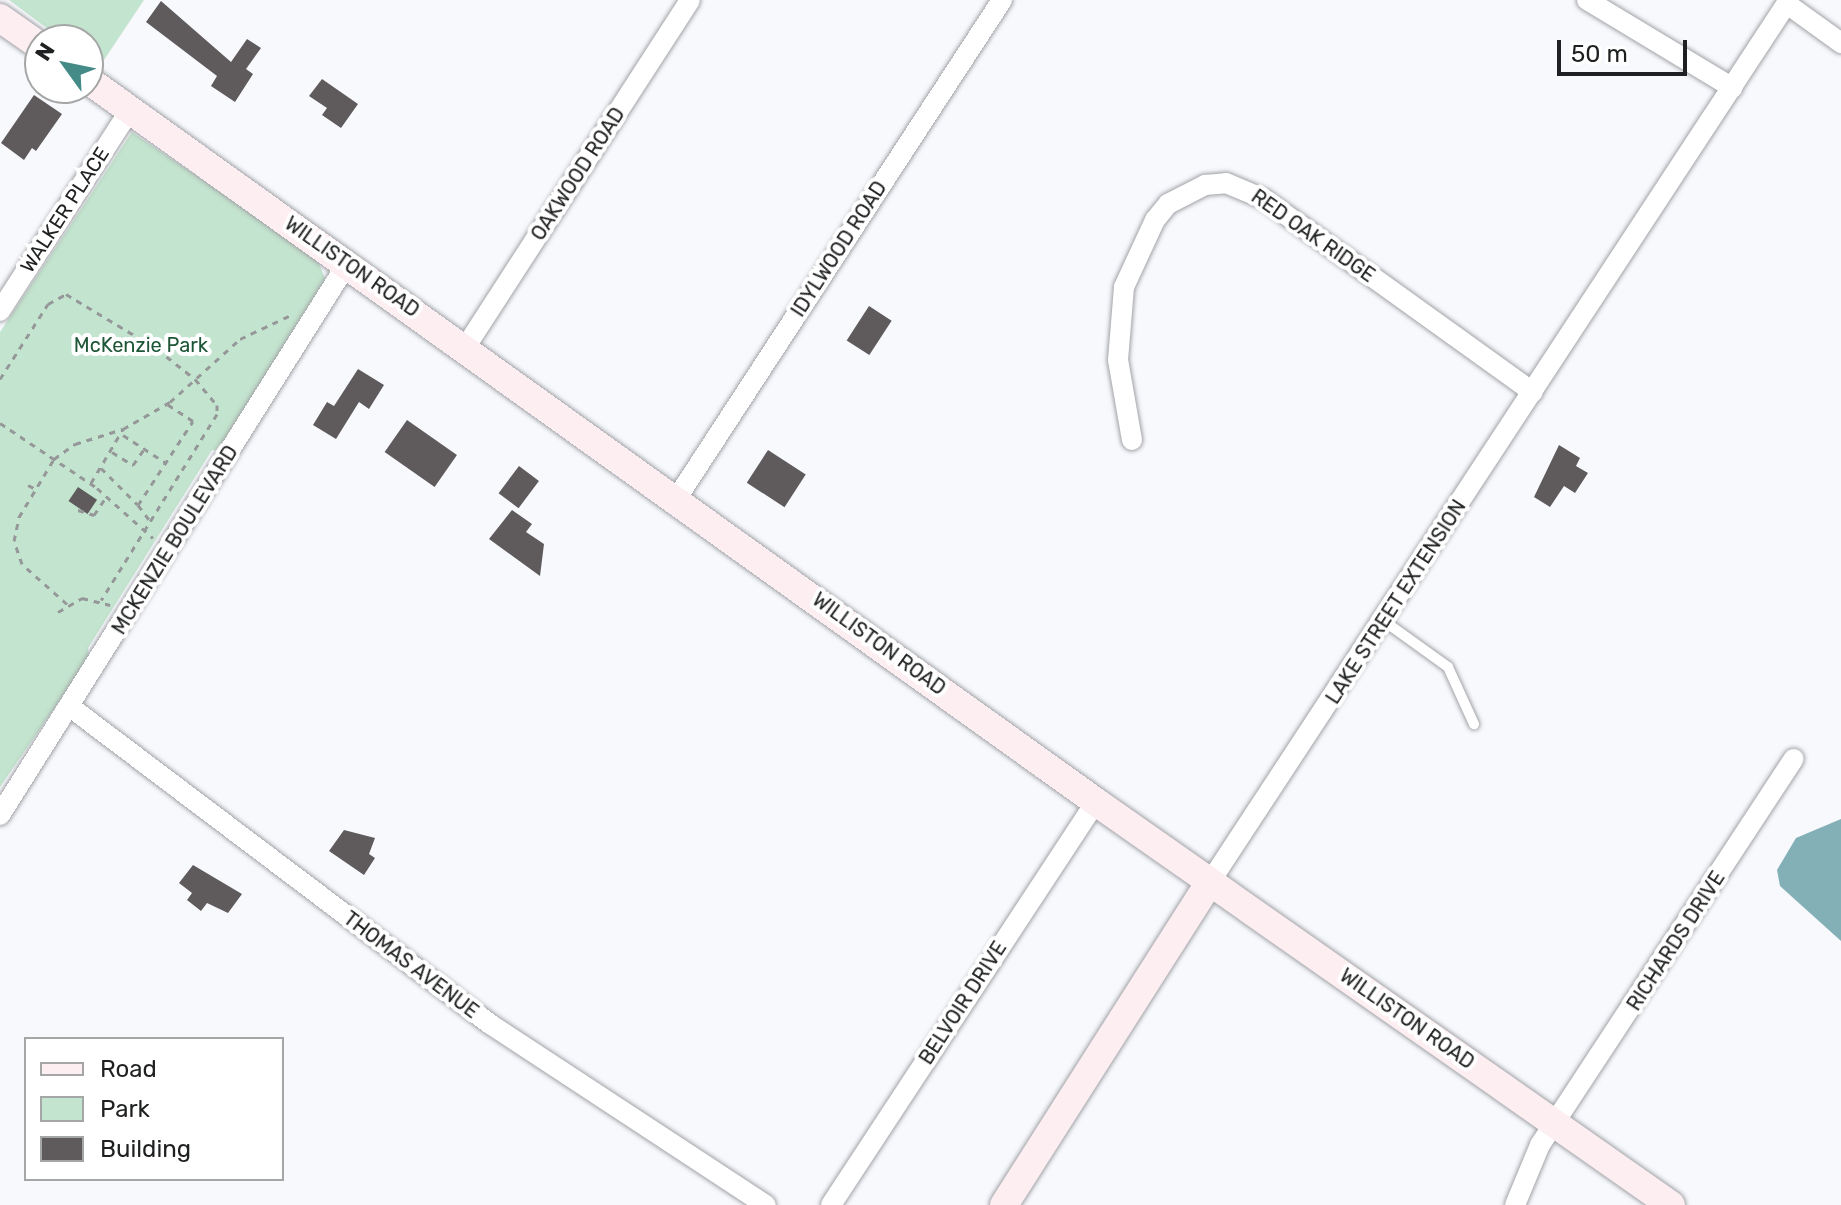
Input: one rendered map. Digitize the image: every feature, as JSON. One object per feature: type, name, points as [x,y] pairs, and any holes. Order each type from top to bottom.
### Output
[{"type":"main road","points":[[0,18],[24,35]]},
{"type":"main road","name":"WILLISTON ROAD","points":[[104,91],[677,498],[1096,802],[1671,1205]]},
{"type":"main road","name":"LAKE STREET EXTENSION","points":[[1004,1205],[1210,882]]},
{"type":"street","name":"OAKWOOD ROAD","points":[[465,348],[690,0]]},
{"type":"street","name":"IDYLWOOD ROAD","points":[[677,498],[1002,0]]},
{"type":"street","points":[[1587,0],[1733,88]]},
{"type":"street","points":[[1788,2],[1841,43]]},
{"type":"street","name":"LAKE STREET EXTENSION","points":[[1210,882],[1788,2]]},
{"type":"street","name":"WALKER PLACE","points":[[0,311],[130,110]]},
{"type":"street","name":"RED OAK RIDGE","points":[[1132,440],[1118,360],[1124,287],[1155,220],[1168,204],[1205,185],[1226,183],[1264,199],[1533,392]]},
{"type":"street","name":"MCKENZIE BOULEVARD","points":[[0,815],[347,264]]},
{"type":"street","name":"THOMAS AVENUE","points":[[69,706],[490,1024],[766,1205]]},
{"type":"street","name":"RICHARDS DRIVE","points":[[1515,1205],[1535,1155],[1794,759]]},
{"type":"street","name":"BELVOIR DRIVE","points":[[831,1205],[1096,802]]},
{"type":"lane","points":[[1384,621],[1448,667],[1474,724]]},
{"type":"path","points":[[0,379],[48,304],[66,294],[195,379],[212,397],[217,414],[101,600]]},
{"type":"path","points":[[67,604],[22,564],[14,541],[19,517],[54,459],[75,444],[123,429],[167,404],[240,339],[304,309]]},
{"type":"path","points":[[138,505],[193,421],[167,404]]},
{"type":"path","points":[[0,423],[91,483],[144,534],[170,548]]},
{"type":"path","points":[[91,483],[123,435],[123,429]]},
{"type":"path","points":[[123,435],[166,463]]},
{"type":"path","points":[[112,452],[133,465],[144,449]]},
{"type":"path","points":[[101,468],[151,522]]},
{"type":"path","points":[[28,485],[36,489]]},
{"type":"path","points":[[78,510],[94,515],[106,497]]},
{"type":"path","points":[[58,612],[67,604],[101,600],[128,614]]},
{"type":"green space","points":[[9,0],[144,0],[104,60],[104,24],[41,24]]},
{"type":"green space","name":"McKenzie Park","points":[[132,132],[317,258],[326,281],[222,451],[212,450],[88,648],[89,658],[0,787],[0,332]]},
{"type":"water","points":[[1841,819],[1841,941],[1780,886],[1777,870],[1796,838]]},
{"type":"building","points":[[161,1],[231,62],[247,39],[261,48],[246,69],[253,74],[235,102],[211,86],[217,76],[146,22]]},
{"type":"building","points":[[322,79],[358,104],[341,128],[322,115],[327,108],[309,96]]},
{"type":"building","points":[[28,104],[47,104],[62,114],[36,151],[32,148],[24,160],[1,143]]},
{"type":"building","points":[[869,306],[892,321],[869,355],[847,340]]},
{"type":"building","points":[[358,369],[384,385],[369,409],[359,402],[336,439],[313,425],[327,402],[334,406]]},
{"type":"building","points":[[407,420],[457,455],[435,487],[385,452]]},
{"type":"building","points":[[1559,445],[1580,458],[1576,466],[1588,473],[1575,493],[1564,486],[1550,507],[1534,497]]},
{"type":"building","points":[[768,450],[806,475],[784,507],[747,483]]},
{"type":"building","points":[[519,466],[539,481],[519,508],[499,493]]},
{"type":"building","points":[[78,487],[97,500],[88,514],[68,501]]},
{"type":"building","points":[[512,510],[532,524],[526,532],[544,544],[540,576],[489,539]]},
{"type":"building","points":[[344,830],[375,838],[369,854],[375,858],[364,875],[329,851]]},
{"type":"building","points":[[193,865],[242,894],[228,913],[207,903],[201,911],[187,900],[192,893],[179,883]]}]
